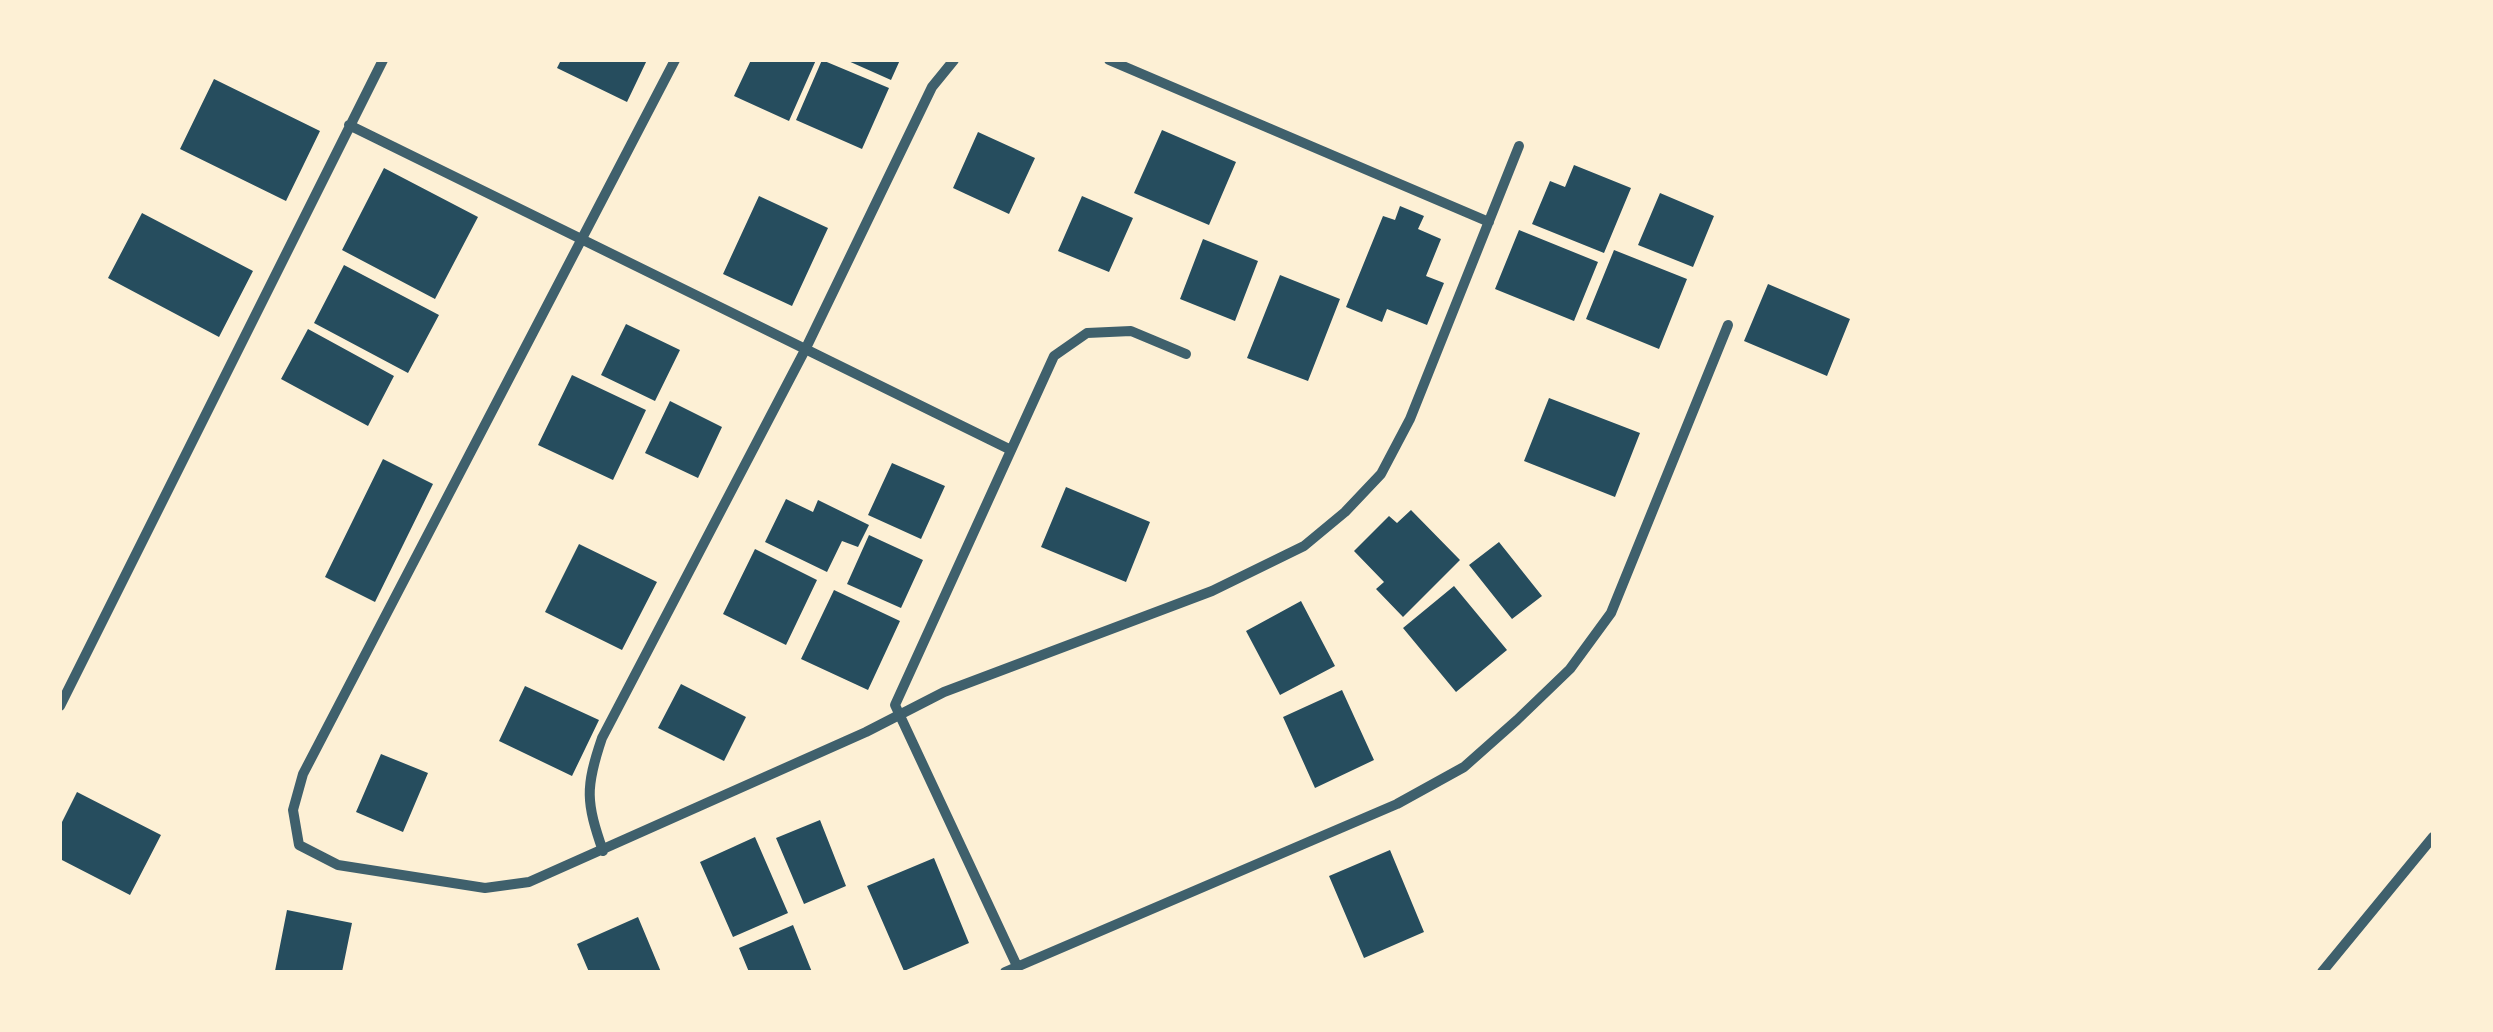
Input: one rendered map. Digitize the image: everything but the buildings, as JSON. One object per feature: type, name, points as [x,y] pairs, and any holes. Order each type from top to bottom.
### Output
[{"type":"street","points":[[60,706],[383,60]]},
{"type":"street","points":[[674,60],[303,774],[293,810],[300,845],[338,865],[485,888],[528,882],[603,852],[944,692],[1212,591],[1304,546],[1381,474],[1410,419],[1519,146]]},
{"type":"street","points":[[603,852],[588,809],[590,773],[602,738],[804,350],[932,87],[954,60]]},
{"type":"street","points":[[1109,60],[1489,222]]},
{"type":"street","points":[[348,125],[1011,450]]},
{"type":"street","points":[[1005,972],[1397,804],[1464,767],[1517,720],[1570,669],[1611,613],[1728,325]]},
{"type":"street","points":[[1017,966],[895,704],[1054,356],[1087,333],[1132,331],[1186,354]]},
{"type":"street","points":[[2322,972],[2433,836]]}]
